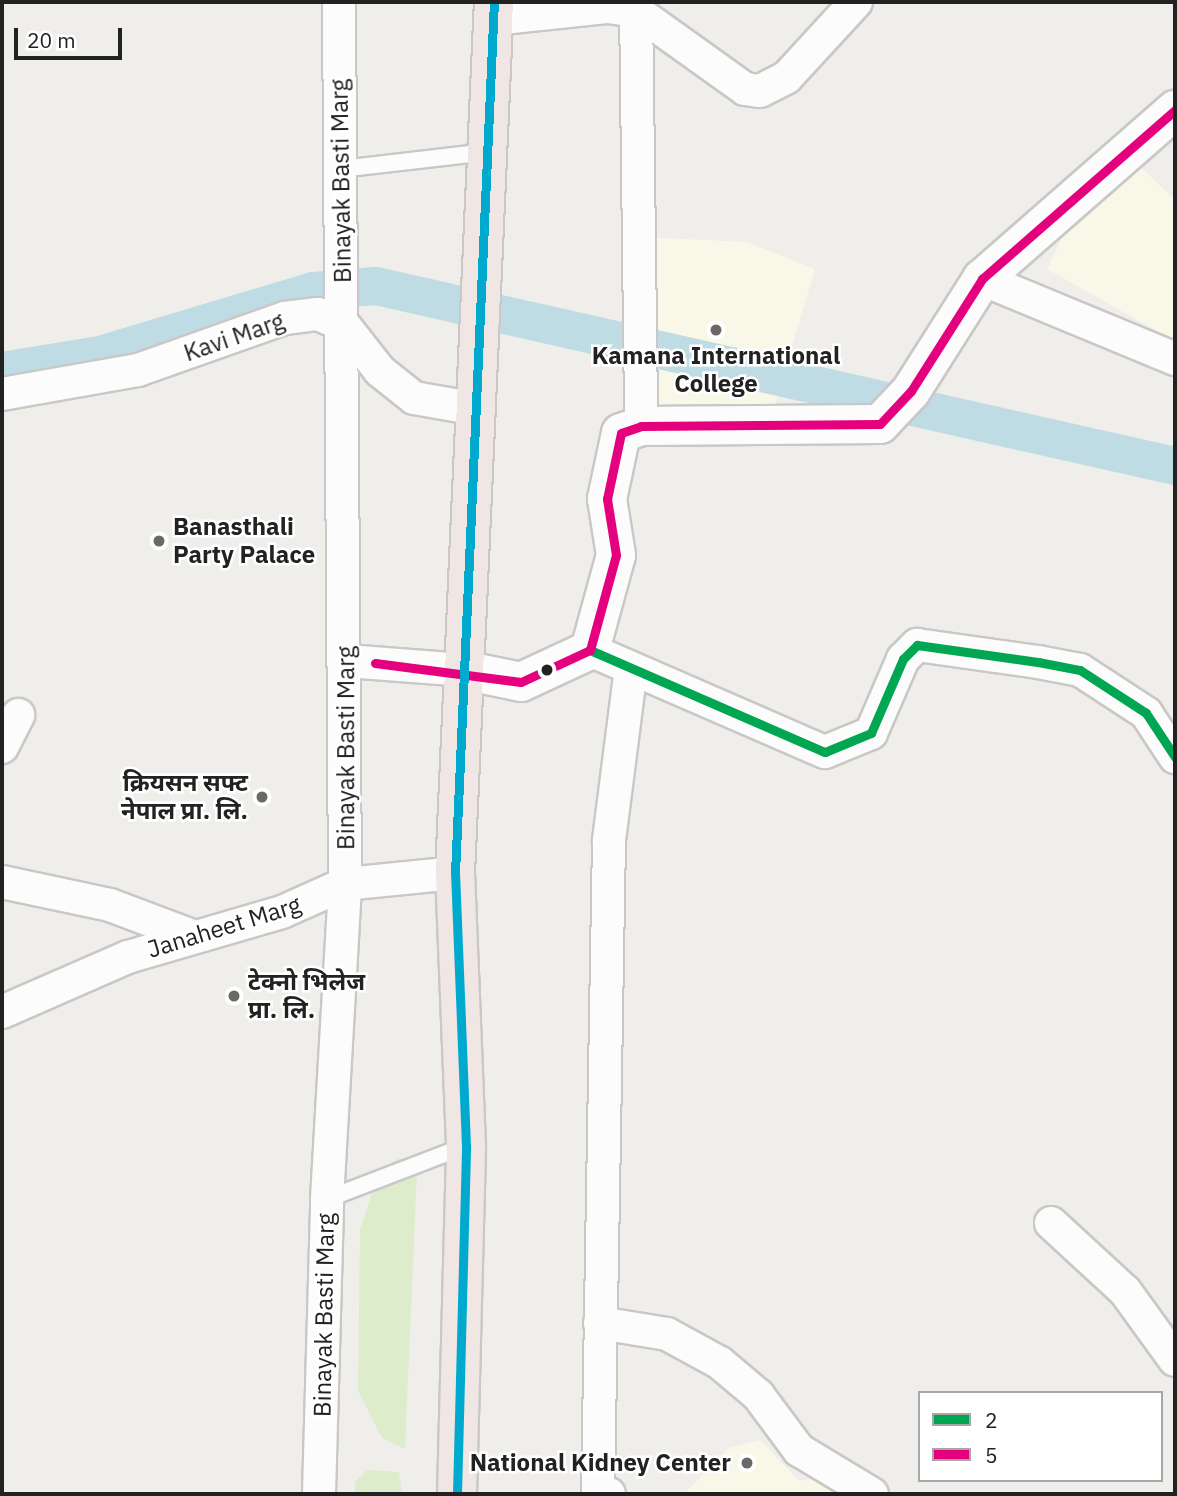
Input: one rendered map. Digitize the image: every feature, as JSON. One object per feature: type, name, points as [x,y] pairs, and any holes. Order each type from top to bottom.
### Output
[{"type":"highway","points":[[457,1494],[466,1146],[455,873],[493,10]]},
{"type":"street","name":"Binayak Basti Marg","points":[[319,1494],[327,1199],[345,884],[347,660],[339,2]]},
{"type":"street","points":[[493,10],[636,6],[745,89],[760,92],[787,77],[856,2]]},
{"type":"street","points":[[636,6],[641,426]]},
{"type":"street","points":[[590,650],[616,555],[607,499],[621,432],[641,426],[880,424],[911,391],[982,279],[1175,110]]},
{"type":"street","points":[[982,279],[1175,359]]},
{"type":"street","name":"Kavi Marg","points":[[2,394],[138,370],[285,318],[318,314],[344,325]]},
{"type":"street","points":[[344,325],[398,387],[433,403],[477,409]]},
{"type":"street","points":[[347,660],[463,670],[521,682],[590,650],[825,752],[871,733],[903,659],[917,645],[1080,670],[1146,713],[1175,757]]},
{"type":"street","points":[[601,1492],[600,1323],[608,840],[631,668]]},
{"type":"street","points":[[2,747],[18,715]]},
{"type":"street","name":"Janaheet Marg","points":[[2,1012],[190,934],[282,912],[345,884],[455,873]]},
{"type":"street","points":[[2,881],[110,905],[190,934]]},
{"type":"street","points":[[1051,1223],[1125,1291],[1175,1360]]},
{"type":"street","points":[[600,1323],[667,1334],[720,1363],[758,1395],[799,1450],[872,1494]]},
{"type":"lane","points":[[341,169],[488,152]]},
{"type":"lane","points":[[327,1199],[466,1146]]},
{"type":"shaded area","points":[[1127,154],[1175,200],[1175,341],[1047,269],[1081,199]]},
{"type":"shaded area","name":"Kamana International College","points":[[641,237],[747,242],[815,269],[773,411],[666,415],[632,391]]},
{"type":"shaded area","name":"National Kidney Center","points":[[760,1440],[799,1481],[824,1477],[838,1494],[684,1494],[729,1448]]},
{"type":"green space","points":[[399,1157],[417,1171],[405,1449],[382,1438],[358,1391],[360,1229],[379,1172]]},
{"type":"green space","points":[[367,1470],[399,1472],[402,1494],[355,1494],[355,1482]]},
{"type":"waterway","points":[[2,371],[100,355],[313,291],[376,286],[1175,466]]},
{"type":"transit line","points":[[457,1494],[466,1146],[455,873],[494,2]]},
{"type":"transit line","name":"5","points":[[375,663],[521,682],[590,650],[616,555],[607,499],[621,433],[641,426],[880,424],[911,391],[982,279],[1175,110]]},
{"type":"transit line","name":"2","points":[[590,650],[825,752],[871,733],[903,659],[917,645],[1038,662],[1080,670],[1146,713],[1175,757]]},
{"type":"place","name":"Kamana International College","points":[[716,330]]},
{"type":"place","name":"Banasthali Party Palace","points":[[159,541]]},
{"type":"place","name":"क्रियसन सफ्ट नेपाल प्रा. लि.","points":[[262,797]]},
{"type":"place","name":"टेक्नो भिलेज प्रा. लि.","points":[[234,996]]},
{"type":"place","name":"National Kidney Center","points":[[747,1463]]}]
